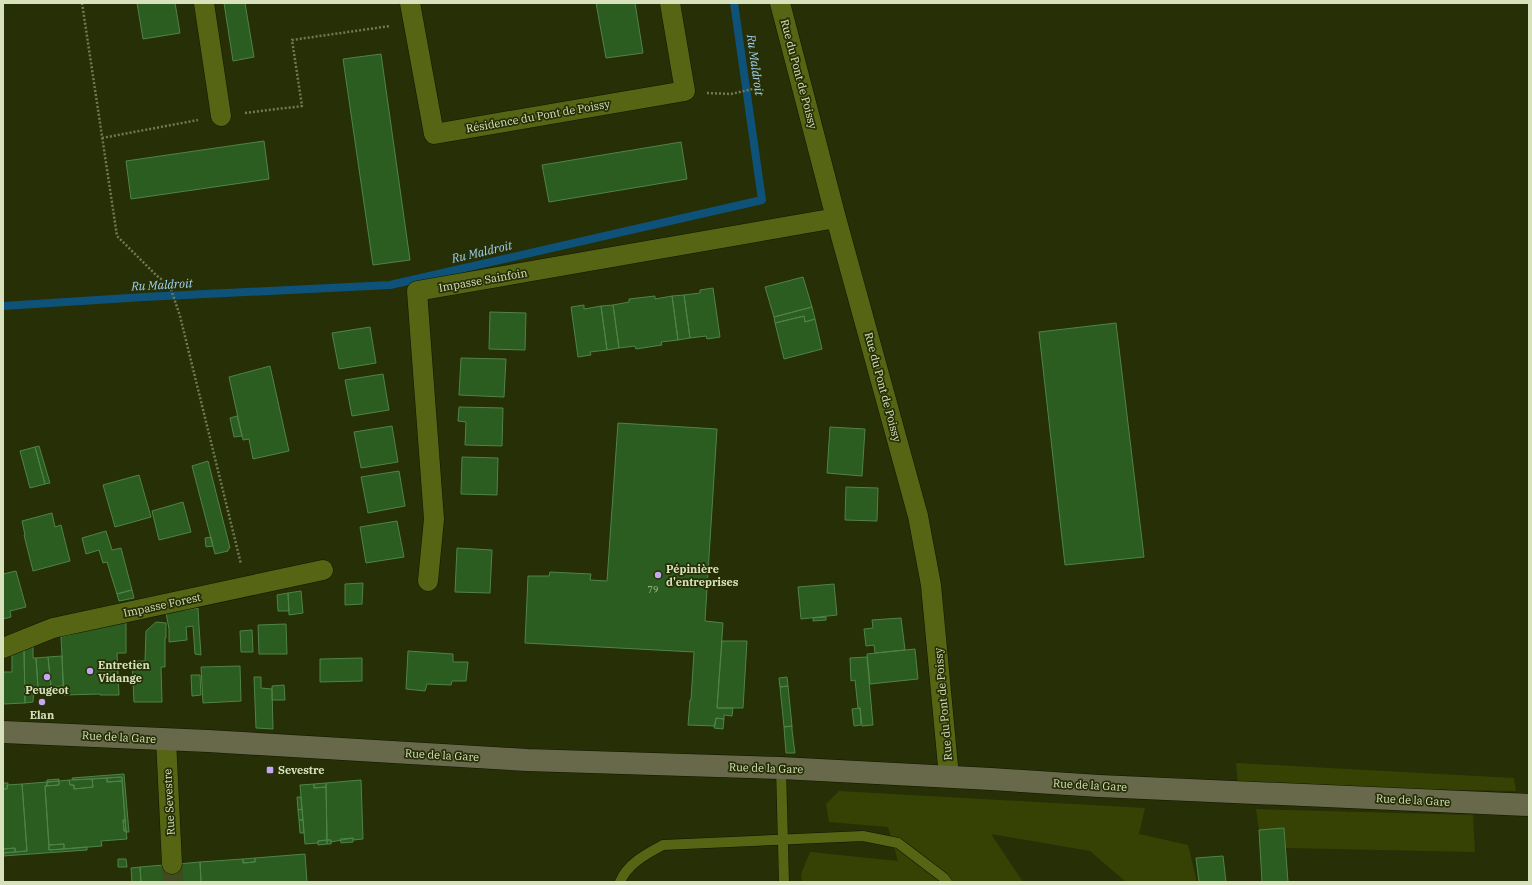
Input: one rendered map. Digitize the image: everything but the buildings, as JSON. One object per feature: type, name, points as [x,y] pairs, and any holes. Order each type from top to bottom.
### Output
[{"type":"main road","name":"Rue de la Gare","points":[[3,732],[166,739],[528,760],[781,768],[1107,787],[1529,805]]},
{"type":"street","points":[[204,3],[221,116]]},
{"type":"street","name":"Résidence du Pont de Poissy","points":[[410,3],[434,134],[685,91],[670,3]]},
{"type":"street","name":"Rue du Pont de Poissy","points":[[780,3],[836,218],[918,516],[931,584],[950,777]]},
{"type":"street","name":"Impasse Sainfoin","points":[[428,581],[434,519],[417,291],[836,218]]},
{"type":"street","name":"Impasse Forest","points":[[3,648],[54,628],[323,570]]},
{"type":"street","name":"Rue Sevestre","points":[[166,739],[172,864]]},
{"type":"lane","points":[[781,768],[784,882]]},
{"type":"lane","points":[[620,882],[622,876],[640,857],[663,845],[863,836],[898,843],[944,878],[947,882]]},
{"type":"path","points":[[82,3],[117,236],[156,275],[170,286],[179,312],[240,558],[249,586]]},
{"type":"path","points":[[102,138],[221,116],[302,106],[292,40],[414,23]]},
{"type":"path","points":[[731,94],[752,89]]},
{"type":"green space","points":[[1236,763],[1514,778],[1516,791],[1238,786]]},
{"type":"green space","points":[[839,791],[1145,808],[1139,834],[1188,845],[1197,882],[1126,882],[1090,851],[991,834],[1023,882],[802,882],[801,874],[810,852],[898,861],[888,827],[829,822],[826,804]]},
{"type":"green space","points":[[1256,809],[1473,815],[1475,852],[1286,848],[1284,828],[1259,830]]},
{"type":"waterway","name":"Ru Maldroit","points":[[3,306],[144,297],[390,285],[762,200],[734,3]]},
{"type":"tunnel","points":[[172,864],[173,882]]},
{"type":"place","name":"Pépinière d'entreprises","points":[[658,575]]},
{"type":"place","name":"Entretien Vidange","points":[[90,671]]},
{"type":"place","name":"Peugeot","points":[[47,677]]},
{"type":"place","name":"Elan","points":[[42,702]]},
{"type":"place","name":"Sevestre","points":[[270,770]]}]
